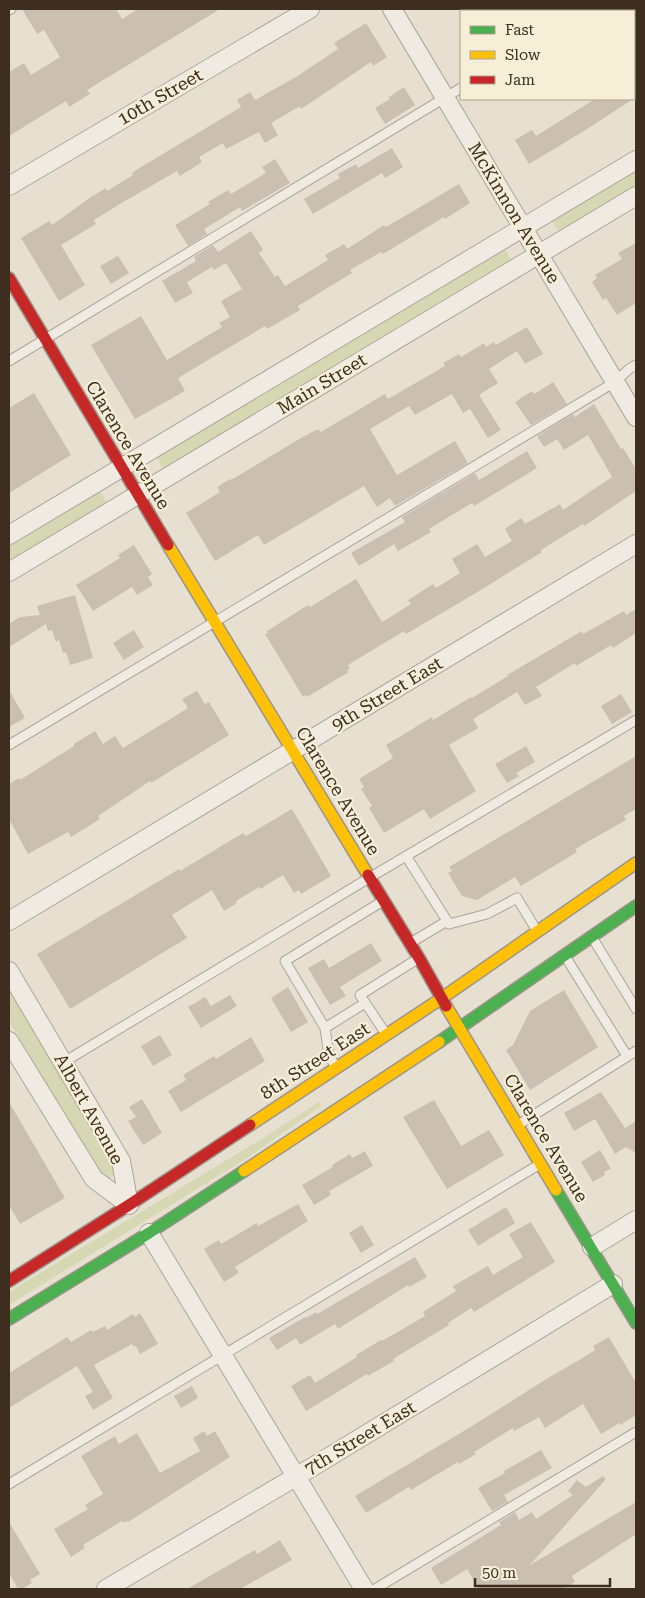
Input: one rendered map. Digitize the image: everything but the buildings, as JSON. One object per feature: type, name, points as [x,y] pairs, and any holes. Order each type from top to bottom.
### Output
[{"type":"main road","name":"Clarence Avenue","points":[[9,278],[214,623],[410,943],[459,1029],[592,1247],[636,1323]]},
{"type":"main road","name":"8th Street East","points":[[9,1281],[129,1205],[442,998],[636,863]]},
{"type":"main road","points":[[9,1319],[149,1234],[459,1029],[636,906]]},
{"type":"street","name":"10th Street","points":[[9,186],[310,9]]},
{"type":"street","name":"McKinnon Avenue","points":[[392,9],[636,417]]},
{"type":"street","name":"Main Street","points":[[9,535],[636,160]]},
{"type":"street","name":"Main Street","points":[[9,572],[636,196]]},
{"type":"street","name":"9th Street East","points":[[9,921],[636,544]]},
{"type":"street","name":"Albert Avenue","points":[[9,971],[121,1161],[129,1205]]},
{"type":"street","name":"Albert Avenue","points":[[9,1041],[94,1179],[129,1205]]},
{"type":"street","points":[[592,1247],[636,1220]]},
{"type":"street","points":[[149,1234],[364,1589]]},
{"type":"street","name":"7th Street East","points":[[106,1589],[613,1284]]},
{"type":"lane","points":[[9,361],[460,89]]},
{"type":"lane","points":[[9,745],[615,382],[636,365]]},
{"type":"lane","points":[[64,1062],[636,720]]},
{"type":"lane","points":[[406,856],[449,924],[487,914],[517,898],[537,932]]},
{"type":"lane","points":[[337,1067],[329,1056],[325,1028],[285,961],[384,900]]},
{"type":"lane","points":[[410,943],[447,921]]},
{"type":"lane","points":[[592,937],[636,1009]]},
{"type":"lane","points":[[565,956],[628,1056]]},
{"type":"lane","points":[[387,1034],[360,995],[419,958]]},
{"type":"lane","points":[[325,1028],[365,1002]]},
{"type":"lane","points":[[518,1125],[636,1051]]},
{"type":"lane","points":[[9,1484],[541,1163]]},
{"type":"lane","points":[[375,1589],[636,1432]]},
{"type":"green space","points":[[636,165],[636,186],[563,230],[555,227],[551,219]]},
{"type":"green space","points":[[502,248],[508,254],[508,262],[164,470],[154,454]]},
{"type":"green space","points":[[99,490],[111,509],[9,564],[9,544]]},
{"type":"green space","points":[[9,988],[117,1169],[110,1179],[106,1179],[99,1171],[9,1021]]},
{"type":"green space","points":[[319,1102],[321,1106],[252,1155],[9,1305],[9,1292]]},
{"type":"traffic: fast","points":[[439,1042],[636,906]]},
{"type":"traffic: fast","points":[[9,1319],[149,1233],[244,1171]]},
{"type":"traffic: fast","points":[[556,1190],[636,1323]]},
{"type":"traffic: slow","points":[[168,545],[368,875]]},
{"type":"traffic: slow","points":[[250,1125],[442,998],[636,863]]},
{"type":"traffic: slow","points":[[446,1006],[556,1190]]},
{"type":"traffic: slow","points":[[244,1171],[439,1042]]},
{"type":"traffic: jam","points":[[9,278],[168,545]]},
{"type":"traffic: jam","points":[[368,875],[446,1006]]},
{"type":"traffic: jam","points":[[9,1281],[250,1125]]}]
